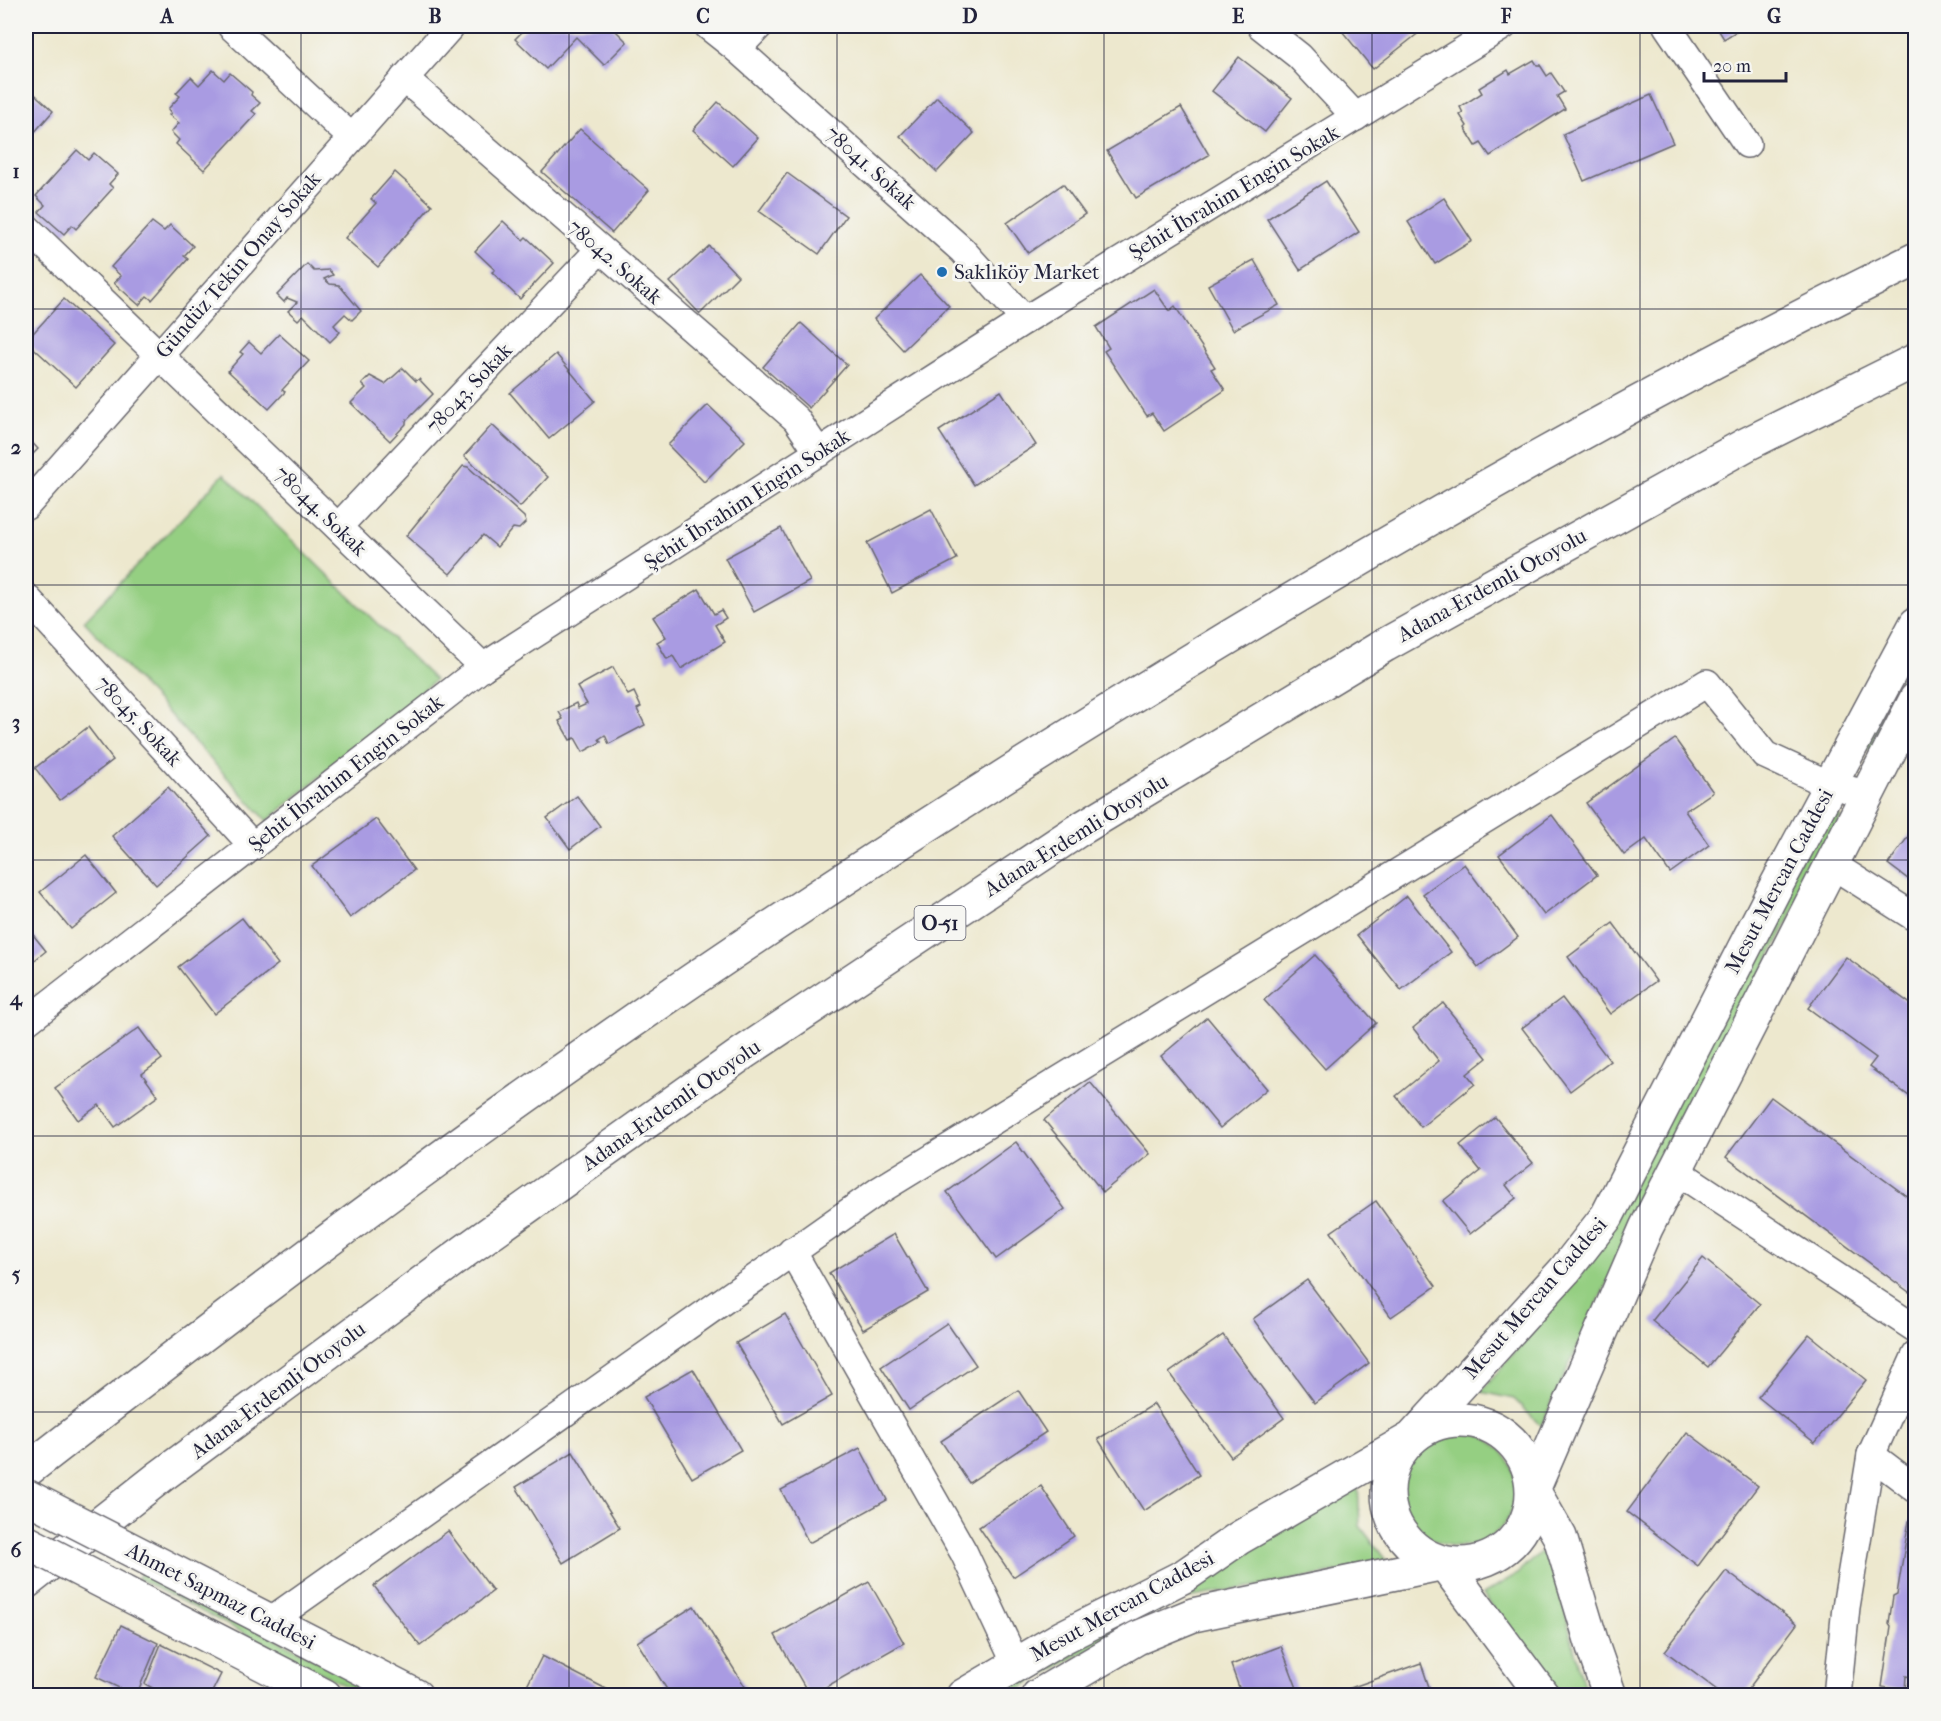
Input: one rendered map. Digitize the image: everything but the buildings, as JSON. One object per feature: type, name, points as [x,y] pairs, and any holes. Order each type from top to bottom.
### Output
[{"type":"main road","points":[[26,1471],[244,1302],[592,1049],[759,934],[912,833],[1251,624],[1437,514],[1630,407],[1916,259]]},
{"type":"main road","name":"Adana-Erdemli Otoyolu","points":[[26,1582],[161,1476],[465,1251],[743,1053],[1077,831],[1395,639],[1747,444],[1916,360]]},
{"type":"main road","name":"Mesut Mercan Caddesi","points":[[963,1695],[1063,1637],[1184,1576],[1239,1538],[1412,1438],[1565,1270],[1607,1216],[1774,890],[1916,624]]},
{"type":"main road","name":"Mesut Mercan Caddesi","points":[[1533,1491],[1646,1228],[1916,699]]},
{"type":"main road","points":[[1455,1419],[1478,1421],[1500,1431],[1518,1446],[1529,1467],[1533,1491],[1530,1512],[1521,1532],[1506,1549],[1487,1560],[1466,1565],[1444,1563],[1423,1555],[1406,1540],[1394,1522],[1388,1500],[1389,1477],[1397,1456],[1412,1438],[1431,1426],[1455,1419]]},
{"type":"main road","points":[[1533,1491],[1560,1537],[1610,1695]]},
{"type":"main road","name":"Ahmet Sapmaz Caddesi","points":[[26,1496],[416,1695]]},
{"type":"main road","name":"Ahmet Sapmaz Caddesi","points":[[26,1542],[325,1695]]},
{"type":"main road","points":[[1444,1563],[1543,1695]]},
{"type":"main road","name":"Mesut Mercan Caddesi","points":[[1038,1695],[1071,1687],[1137,1638],[1193,1615],[1444,1563]]},
{"type":"street","points":[[231,26],[351,137]]},
{"type":"street","name":"Gündüz Tekin Onay Sokak","points":[[26,506],[451,26]]},
{"type":"street","name":"78041. Sokak","points":[[708,26],[737,49],[962,250],[1025,320]]},
{"type":"street","points":[[737,49],[759,26]]},
{"type":"street","points":[[1261,26],[1299,56],[1356,117]]},
{"type":"street","name":"Şehit İbrahim Engin Sokak","points":[[26,1022],[483,667],[1025,320],[1503,26]]},
{"type":"street","points":[[1667,26],[1747,144]]},
{"type":"street","name":"78042. Sokak","points":[[404,78],[796,420],[819,453]]},
{"type":"street","name":"78044. Sokak","points":[[26,227],[483,667]]},
{"type":"street","name":"78043. Sokak","points":[[338,527],[600,249]]},
{"type":"street","name":"78045. Sokak","points":[[26,597],[253,846]]},
{"type":"street","points":[[270,1621],[880,1190],[1707,683],[1765,755],[1830,785],[1868,794]]},
{"type":"street","points":[[1831,864],[1916,918]]},
{"type":"street","points":[[1676,1170],[1916,1329]]},
{"type":"street","points":[[792,1251],[964,1553],[1016,1664]]},
{"type":"street","points":[[1837,1695],[1846,1607],[1871,1455],[1916,1354]]},
{"type":"street","points":[[1871,1455],[1916,1488]]},
{"type":"green space","points":[[224,474],[435,680],[267,821],[84,621]]},
{"type":"green space","points":[[1915,652],[1915,674],[1875,752],[1862,745]]},
{"type":"green space","points":[[1828,808],[1841,817],[1636,1220],[1541,1426],[1514,1399],[1481,1392],[1541,1321]]},
{"type":"green space","points":[[1459,1432],[1481,1437],[1499,1449],[1511,1467],[1516,1489],[1511,1511],[1499,1529],[1481,1541],[1459,1546],[1437,1541],[1419,1529],[1407,1511],[1402,1489],[1407,1467],[1419,1449],[1437,1437]]},
{"type":"green space","points":[[1358,1485],[1360,1526],[1388,1563],[1182,1599],[1138,1621],[1008,1695],[988,1696]]},
{"type":"green space","points":[[1548,1545],[1586,1695],[1556,1695],[1483,1594],[1517,1574]]},
{"type":"green space","points":[[143,1572],[386,1695],[364,1695],[137,1578]]},
{"type":"place","name":"Saklıköy Market","points":[[942,272]]}]
